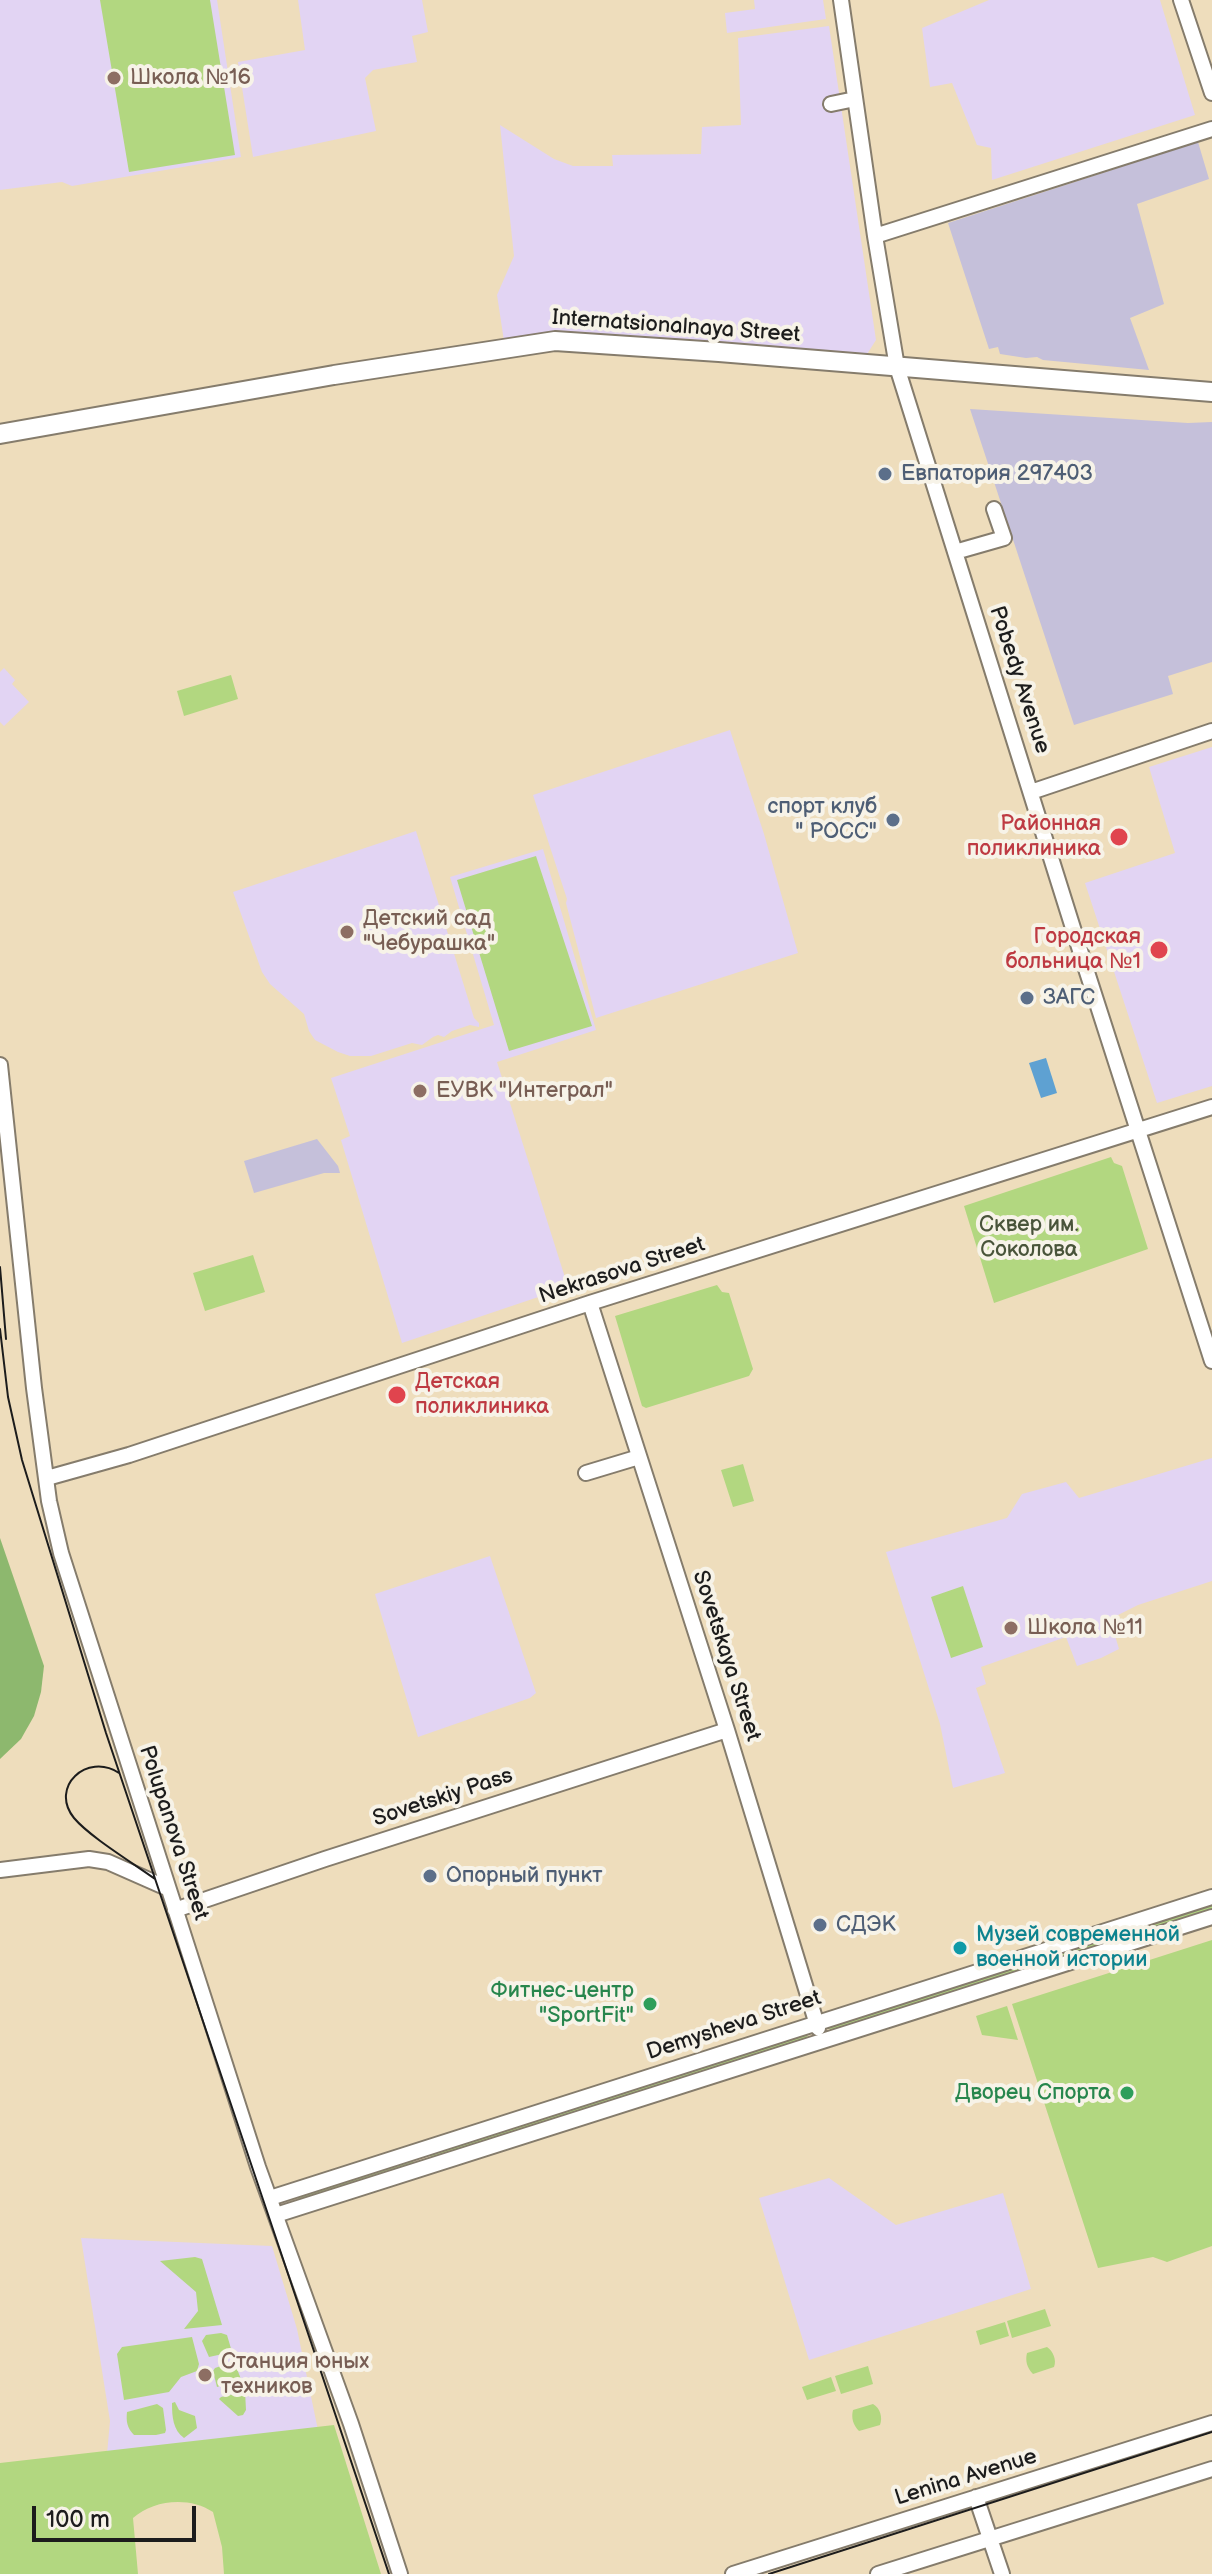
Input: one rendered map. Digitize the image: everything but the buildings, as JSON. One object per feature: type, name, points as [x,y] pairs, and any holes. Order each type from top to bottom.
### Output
[{"type":"main road","name":"Internatsionalnaya Street","points":[[0,434],[334,375],[555,341],[1212,392]]},
{"type":"street","name":"Pobedy Avenue","points":[[841,0],[897,367],[1212,1361]]},
{"type":"street","points":[[1181,0],[1212,93]]},
{"type":"street","points":[[831,104],[855,99]]},
{"type":"street","points":[[875,236],[1212,129]]},
{"type":"street","points":[[955,552],[1004,538],[994,509]]},
{"type":"street","points":[[1031,792],[1212,731]]},
{"type":"street","name":"Polupanova Street","points":[[0,1065],[34,1388],[49,1501],[61,1553],[167,1888],[276,2215]]},
{"type":"street","name":"Nekrasova Street","points":[[47,1478],[129,1455],[590,1303],[1212,1107]]},
{"type":"street","name":"Sovetskaya Street","points":[[590,1303],[727,1730],[815,2023],[824,2039]]},
{"type":"street","points":[[586,1473],[639,1457]]},
{"type":"street","name":"Sovetskiy Pass","points":[[175,1910],[727,1730]]},
{"type":"street","points":[[0,1870],[89,1859],[108,1862],[167,1888]]},
{"type":"street","name":"Demysheva Street","points":[[270,2198],[1212,1897]]},
{"type":"street","name":"Demysheva Street","points":[[276,2215],[1212,1917]]},
{"type":"street","points":[[419,2150],[424,2167]]},
{"type":"street","points":[[276,2215],[351,2424],[400,2574]]},
{"type":"street","name":"Lenina Avenue","points":[[733,2574],[1212,2423]]},
{"type":"street","points":[[878,2574],[1212,2469]]},
{"type":"street","points":[[976,2497],[1002,2574]]},
{"type":"shaded area","name":"Школа №16","points":[[0,0],[217,0],[241,157],[72,186],[62,182],[0,190]]},
{"type":"shaded area","points":[[298,0],[422,0],[428,32],[412,36],[417,62],[373,70],[365,78],[376,131],[253,157],[238,62],[305,50]]},
{"type":"shaded area","points":[[754,0],[823,0],[826,19],[727,33],[725,13],[755,9]]},
{"type":"shaded area","points":[[989,0],[1160,0],[1195,115],[992,180],[991,148],[977,145],[952,83],[930,87],[922,28]]},
{"type":"shaded area","points":[[829,26],[876,340],[862,362],[504,341],[497,295],[514,256],[500,125],[554,159],[573,166],[613,166],[612,155],[701,154],[702,127],[741,125],[738,38]]},
{"type":"shaded area","points":[[1198,142],[1209,179],[1137,204],[1164,304],[1130,318],[1149,370],[1026,358],[1000,354],[998,347],[989,349],[948,223]]},
{"type":"shaded area","points":[[970,409],[1212,422],[1212,662],[1168,676],[1173,694],[1074,725]]},
{"type":"shaded area","points":[[4,668],[15,680],[12,684],[29,702],[4,726],[0,722],[0,672]]},
{"type":"shaded area","points":[[730,730],[798,953],[596,1018],[567,899],[533,795]]},
{"type":"shaded area","name":"Городская больница №1","points":[[1212,747],[1212,1086],[1157,1103],[1085,883],[1175,853],[1149,767]]},
{"type":"shaded area","name":"Детский сад \"Чебурашка\"","points":[[416,831],[479,1027],[470,1025],[444,1037],[438,1035],[422,1045],[412,1043],[371,1056],[350,1056],[315,1040],[304,1014],[270,984],[262,972],[233,892]]},
{"type":"shaded area","name":"ЕУВК \"Интеграл\"","points":[[543,849],[596,1030],[497,1062],[568,1287],[402,1343],[341,1140],[350,1136],[331,1078],[494,1025],[450,877]]},
{"type":"shaded area","points":[[317,1139],[340,1173],[324,1173],[254,1193],[244,1161]]},
{"type":"shaded area","name":"Школа №11","points":[[1212,1458],[1212,1581],[1138,1605],[1110,1619],[1119,1649],[1101,1658],[1077,1666],[1066,1637],[981,1667],[986,1684],[976,1688],[1005,1773],[953,1788],[940,1724],[886,1552],[1007,1518],[1022,1494],[1066,1482],[1079,1498]]},
{"type":"shaded area","points":[[490,1556],[536,1693],[530,1698],[418,1737],[375,1594]]},
{"type":"shaded area","points":[[829,2178],[896,2225],[1003,2193],[1031,2289],[809,2360],[759,2198]]},
{"type":"shaded area","name":"Станция юных техников","points":[[81,2238],[272,2246],[297,2329],[319,2435],[107,2454],[110,2421]]},
{"type":"green space","points":[[100,0],[210,0],[235,155],[129,172]]},
{"type":"green space","points":[[231,675],[238,699],[184,716],[177,691]]},
{"type":"green space","points":[[536,856],[592,1026],[509,1051],[457,880]]},
{"type":"green space","name":"Сквер им. Соколова","points":[[1111,1157],[1114,1163],[1122,1166],[1148,1249],[994,1303],[964,1206]]},
{"type":"green space","points":[[253,1255],[265,1292],[205,1311],[193,1273]]},
{"type":"green space","points":[[717,1285],[722,1292],[729,1293],[753,1369],[749,1376],[646,1408],[642,1406],[615,1316]]},
{"type":"green space","points":[[743,1464],[754,1501],[733,1507],[721,1470]]},
{"type":"green space","points":[[0,1538],[44,1666],[34,1716],[21,1739],[0,1759]]},
{"type":"green space","points":[[963,1586],[983,1647],[951,1658],[931,1597]]},
{"type":"green space","points":[[1212,1903],[1212,1910],[832,2030],[827,2028],[827,2026]]},
{"type":"green space","name":"Дворец Спорта","points":[[1212,1940],[1212,2246],[1167,2262],[1153,2257],[1098,2268],[1012,2004]]},
{"type":"green space","points":[[1007,2006],[1018,2040],[982,2035],[976,2016]]},
{"type":"green space","points":[[808,2032],[807,2038],[432,2158],[429,2155]]},
{"type":"green space","points":[[414,2158],[413,2163],[298,2199],[297,2196]]},
{"type":"green space","points":[[202,2259],[222,2325],[184,2329],[198,2311],[196,2292],[160,2261]]},
{"type":"green space","points":[[1045,2309],[1051,2326],[1012,2338],[1007,2321]]},
{"type":"green space","points":[[1005,2322],[1009,2336],[980,2345],[976,2331]]},
{"type":"green space","points":[[206,2335],[227,2335],[232,2352],[209,2357],[202,2341]]},
{"type":"green space","points":[[192,2337],[199,2364],[197,2371],[181,2377],[169,2392],[124,2400],[117,2354],[122,2347]]},
{"type":"green space","points":[[1047,2347],[1054,2356],[1054,2367],[1033,2374],[1027,2364],[1027,2353]]},
{"type":"green space","points":[[230,2363],[235,2364],[241,2379],[217,2387],[213,2371]]},
{"type":"green space","points":[[868,2366],[873,2384],[841,2394],[835,2376]]},
{"type":"green space","points":[[831,2377],[836,2391],[807,2400],[802,2387]]},
{"type":"green space","points":[[245,2391],[246,2410],[243,2415],[238,2416],[219,2399],[221,2397]]},
{"type":"green space","points":[[175,2402],[179,2410],[195,2416],[197,2428],[184,2438],[174,2423],[172,2403]]},
{"type":"green space","points":[[157,2404],[163,2408],[165,2433],[134,2435],[128,2424],[127,2412]]},
{"type":"green space","points":[[873,2404],[880,2413],[880,2425],[859,2431],[853,2421],[853,2410]]},
{"type":"green space","points":[[334,2425],[381,2574],[224,2574],[222,2547],[213,2512],[193,2504],[172,2502],[151,2507],[133,2518],[138,2574],[0,2574],[0,2463]]},
{"type":"water","points":[[1046,1058],[1057,1093],[1041,1098],[1029,1063]]},
{"type":"tram line","points":[[0,1267],[6,1339]]},
{"type":"tram line","points":[[0,1329],[8,1397],[22,1460],[106,1733],[389,2574]]},
{"type":"tram line","points":[[119,1773],[107,1768],[84,1770],[69,1785],[67,1806],[74,1818],[90,1833],[155,1879]]},
{"type":"tram line","points":[[769,2574],[1212,2432]]},
{"type":"place","name":"Школа №16","points":[[114,78]]},
{"type":"place","name":"Евпатория 297403","points":[[885,474]]},
{"type":"place","name":"спорт клуб \" РОСС\"","points":[[893,820]]},
{"type":"place","name":"Районная поликлиника","points":[[1119,837]]},
{"type":"place","name":"Детский сад \"Чебурашка\"","points":[[347,932]]},
{"type":"place","name":"Городская больница №1","points":[[1159,950]]},
{"type":"place","name":"ЗАГС","points":[[1027,998]]},
{"type":"place","name":"ЕУВК \"Интеграл\"","points":[[420,1091]]},
{"type":"place","name":"Детская поликлиника","points":[[397,1395]]},
{"type":"place","name":"Школа №11","points":[[1011,1628]]},
{"type":"place","name":"Опорный пункт","points":[[430,1876]]},
{"type":"place","name":"СДЭК","points":[[820,1925]]},
{"type":"place","name":"Музей современной военной истории","points":[[960,1948]]},
{"type":"place","name":"Фитнес-центр \"SportFit\"","points":[[650,2004]]},
{"type":"place","name":"Дворец Спорта","points":[[1127,2093]]},
{"type":"place","name":"Станция юных техников","points":[[205,2375]]}]
